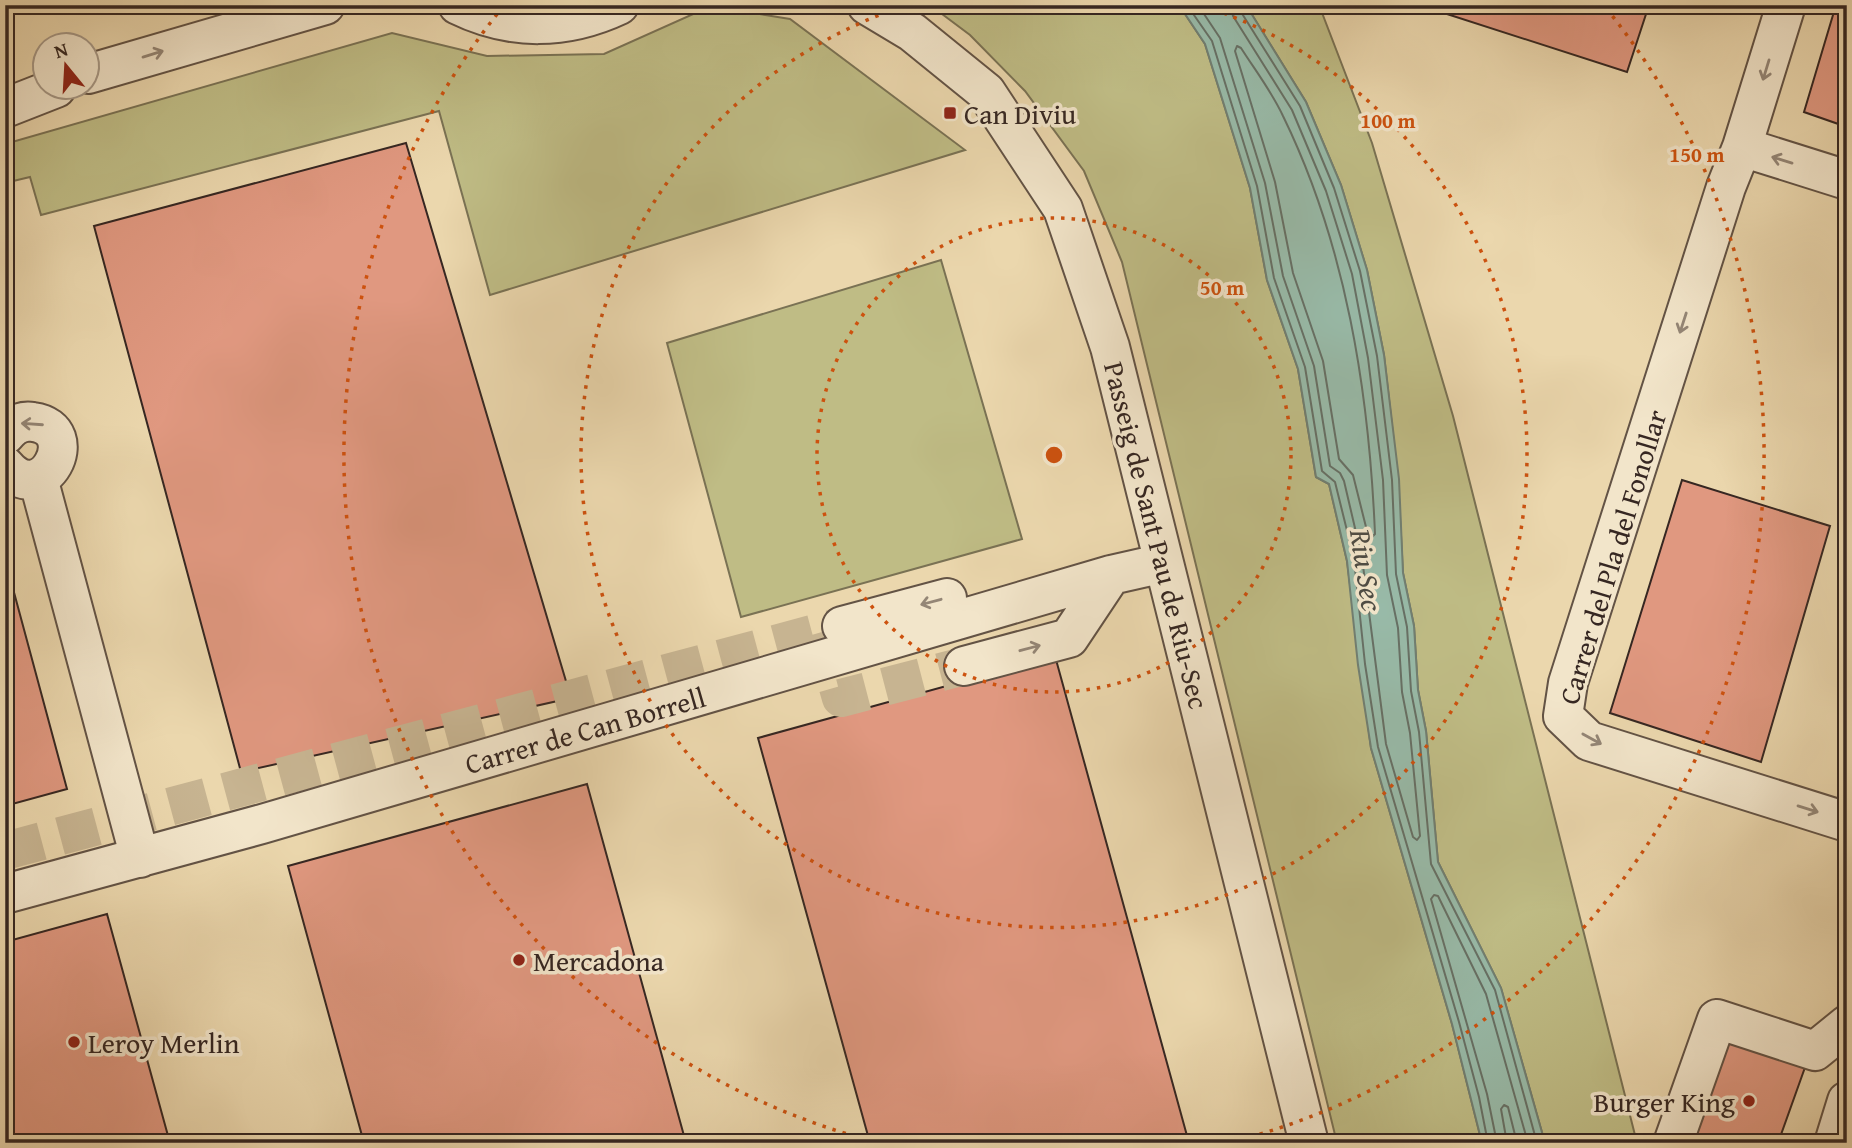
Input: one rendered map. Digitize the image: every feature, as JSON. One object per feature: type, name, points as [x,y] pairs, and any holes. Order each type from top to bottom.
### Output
[{"type":"street","points":[[102,70],[324,5]]},
{"type":"street","points":[[458,5],[496,20],[535,25],[572,22],[619,5]]},
{"type":"street","name":"Passeig de Sant Pau de Riu-Sec","points":[[867,5],[912,32],[986,92],[1063,209],[1110,347],[1309,1143]]},
{"type":"street","name":"Carrer del Pla del Fonollar","points":[[1786,5],[1568,683],[1563,716],[1589,741],[1847,822]]},
{"type":"street","points":[[5,91],[32,86]]},
{"type":"street","points":[[5,108],[32,97]]},
{"type":"street","points":[[1742,147],[1847,180]]},
{"type":"street","points":[[5,435],[9,429],[26,421],[44,425],[57,440],[57,459],[47,474],[22,472],[140,858]]},
{"type":"street","name":"Carrer de Can Borrell","points":[[5,894],[140,858],[1111,576],[1164,563]]},
{"type":"street","points":[[964,666],[1069,638],[1111,576]]},
{"type":"street","points":[[842,626],[961,594],[1021,603]]},
{"type":"street","points":[[1672,1143],[1717,1019],[1815,1051],[1847,1025]]},
{"type":"street","points":[[1834,1143],[1847,1101]]},
{"type":"shaded area","points":[[930,5],[1179,5],[1205,44],[1250,188],[1267,280],[1298,369],[1316,477],[1329,484],[1347,561],[1371,748],[1452,1024],[1482,1143],[1337,1143],[1122,262],[1084,171],[1025,91],[970,35]]},
{"type":"shaded area","points":[[1246,5],[1319,5],[1372,143],[1453,416],[1637,1143],[1545,1143],[1501,988],[1438,862],[1426,731],[1418,690],[1414,626],[1403,573],[1398,479],[1384,355],[1367,270],[1341,185],[1306,102]]},
{"type":"shaded area","points":[[711,6],[790,19],[965,150],[490,295],[439,111],[41,215],[30,177],[5,183],[5,144],[392,33],[487,56],[604,54]]},
{"type":"shaded area","points":[[941,260],[1022,539],[741,617],[667,343]]},
{"type":"water","name":"Riu Sec","points":[[1179,5],[1246,5],[1306,102],[1341,185],[1367,270],[1384,355],[1399,479],[1403,573],[1414,626],[1418,690],[1426,731],[1438,862],[1501,988],[1545,1143],[1482,1143],[1452,1024],[1371,748],[1358,665],[1347,561],[1329,484],[1316,477],[1298,369],[1267,280],[1250,188],[1205,44]]},
{"type":"building","points":[[1419,5],[1649,5],[1627,72]]},
{"type":"building","points":[[1836,5],[1847,5],[1847,127],[1804,112]]},
{"type":"building","points":[[406,143],[571,698],[241,772],[94,226]]},
{"type":"building","points":[[1682,480],[1830,526],[1761,762],[1610,713]]},
{"type":"building","points":[[5,559],[67,789],[5,806]]},
{"type":"building","points":[[1055,656],[1189,1143],[870,1143],[758,738]]},
{"type":"building","points":[[587,784],[686,1143],[364,1143],[288,866]]},
{"type":"building","name":"Leroy Merlin","points":[[107,914],[170,1143],[5,1143],[5,942]]},
{"type":"building","name":"Burger King","points":[[1723,1037],[1808,1059],[1778,1143],[1693,1143]]},
{"type":"tunnel","points":[[5,851],[842,626]]},
{"type":"tunnel","points":[[822,632],[841,698],[964,666]]},
{"type":"place","name":"Can Diviu","points":[[950,113]]},
{"type":"place","name":"Mercadona","points":[[519,960]]},
{"type":"place","name":"Leroy Merlin","points":[[74,1042]]},
{"type":"place","name":"Burger King","points":[[1749,1101]]}]
